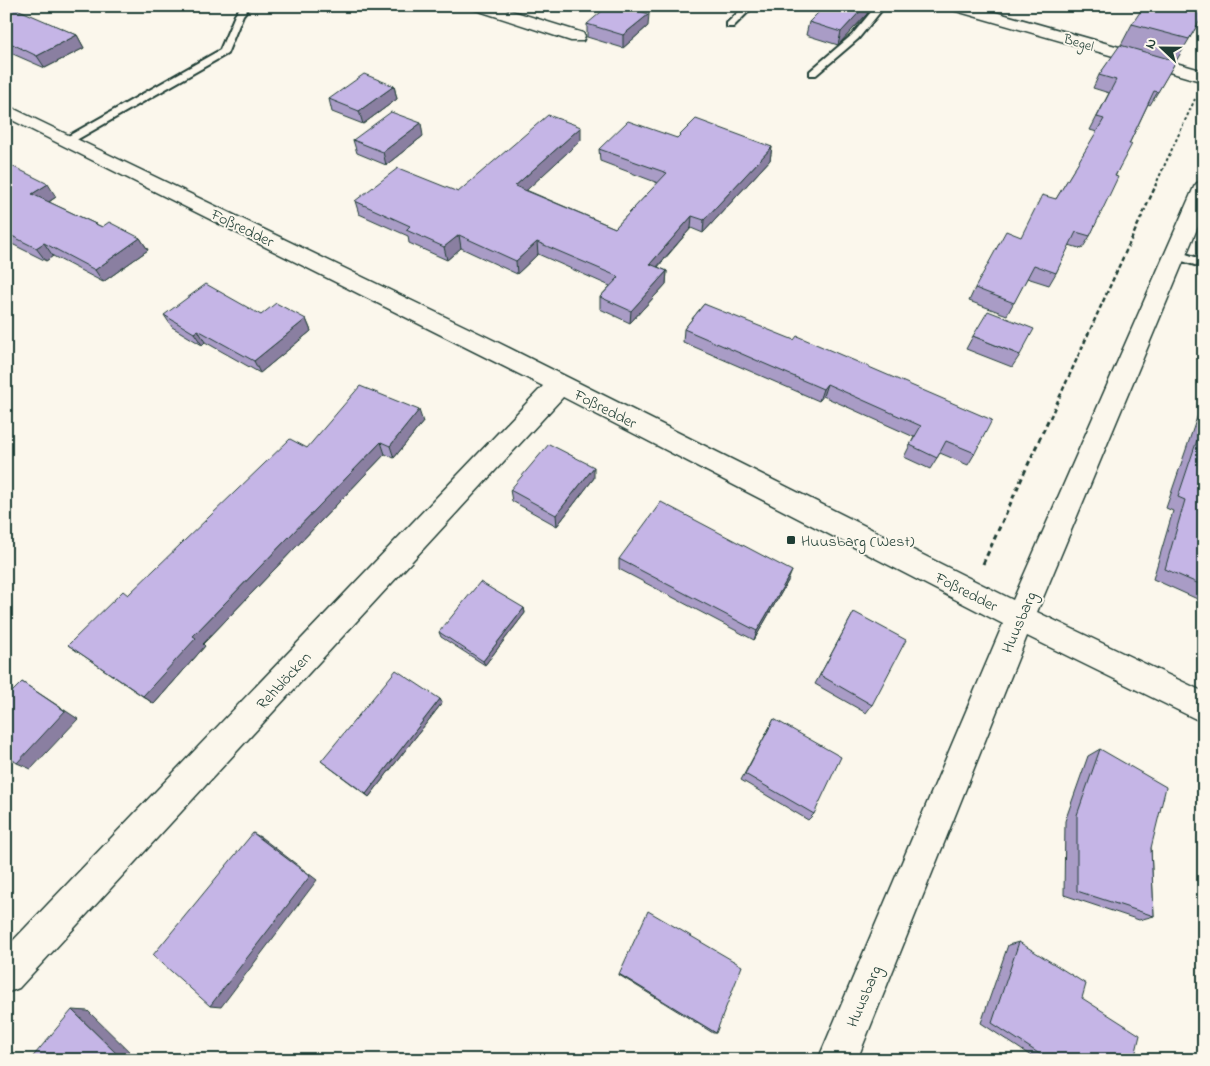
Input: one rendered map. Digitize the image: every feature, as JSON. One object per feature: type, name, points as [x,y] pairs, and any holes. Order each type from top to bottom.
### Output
[{"type":"street","points":[[479,6],[577,37]]},
{"type":"street","name":"Begel","points":[[955,6],[1204,77]]},
{"type":"street","name":"Foßredder","points":[[6,110],[560,384],[1020,618],[1204,708]]},
{"type":"street","name":"Huusbarg","points":[[836,1060],[1020,618],[1204,186]]},
{"type":"street","name":"Rehblöcken","points":[[6,975],[560,384]]},
{"type":"lane","points":[[67,141],[224,52],[239,15],[246,6]]},
{"type":"lane","points":[[730,25],[750,6]]},
{"type":"lane","points":[[813,73],[855,37],[881,6]]},
{"type":"lane","points":[[1174,254],[1204,264]]},
{"type":"path","points":[[970,592],[1196,98]]},
{"type":"building","points":[[6,6],[10,6],[77,35],[37,56],[6,41]]},
{"type":"building","points":[[608,6],[624,6],[649,14],[623,35],[587,24]]},
{"type":"building","points":[[825,6],[865,6],[841,32],[809,22]]},
{"type":"building","points":[[1144,6],[1204,6],[1204,14],[1189,39],[1132,24]]},
{"type":"building","points":[[1120,45],[1176,61],[1158,92],[1154,91],[1129,144],[1132,144],[1115,176],[1118,177],[1090,236],[1076,232],[1056,273],[1034,265],[1014,303],[975,288],[1006,231],[1021,237],[1042,195],[1056,199],[1085,151],[1104,119],[1097,117],[1116,80],[1099,75]]},
{"type":"building","points":[[364,74],[394,86],[359,111],[329,99]]},
{"type":"building","points":[[391,112],[421,123],[383,152],[353,140]]},
{"type":"building","points":[[548,115],[581,127],[515,186],[615,228],[667,173],[599,149],[628,121],[677,138],[696,119],[772,147],[704,220],[692,216],[650,264],[667,271],[631,311],[600,297],[619,277],[537,242],[516,261],[459,235],[444,247],[406,230],[410,226],[355,201],[398,168],[458,192]]},
{"type":"building","points":[[6,163],[48,184],[32,194],[102,227],[109,222],[140,238],[95,270],[44,243],[36,248],[6,233]]},
{"type":"building","points":[[206,284],[261,315],[276,303],[306,319],[254,361],[198,330],[194,333],[164,315]]},
{"type":"building","points":[[704,304],[794,340],[797,336],[992,420],[975,453],[946,441],[937,458],[910,445],[921,426],[827,384],[823,389],[684,329]]},
{"type":"building","points":[[988,311],[1034,329],[1020,355],[973,336]]},
{"type":"building","points":[[360,386],[419,410],[390,446],[381,442],[193,636],[196,638],[143,696],[68,645],[123,591],[128,595],[290,439],[307,448]]},
{"type":"building","points":[[1204,419],[1204,586],[1165,569],[1185,500],[1178,497]]},
{"type":"building","points":[[549,444],[594,467],[556,515],[510,490]]},
{"type":"building","points":[[661,502],[792,571],[757,631],[619,559]]},
{"type":"building","points":[[480,582],[524,608],[483,661],[439,632]]},
{"type":"building","points":[[854,612],[906,640],[872,705],[820,675]]},
{"type":"building","points":[[396,670],[440,699],[366,794],[321,761]]},
{"type":"building","points":[[22,682],[65,711],[17,763],[6,755],[6,698]]},
{"type":"building","points":[[774,719],[841,757],[814,814],[745,774]]},
{"type":"building","points":[[1100,749],[1166,787],[1151,848],[1154,916],[1077,891],[1077,815]]},
{"type":"building","points":[[253,833],[310,876],[210,1006],[153,955]]},
{"type":"building","points":[[648,911],[742,966],[716,1033],[619,974]]},
{"type":"building","points":[[1019,942],[1086,984],[1082,998],[1140,1035],[1134,1060],[1049,1060],[992,1023]]},
{"type":"building","points":[[72,1010],[123,1060],[30,1060]]},
{"type":"place","name":"Huusbarg (West)","points":[[791,540]]}]
